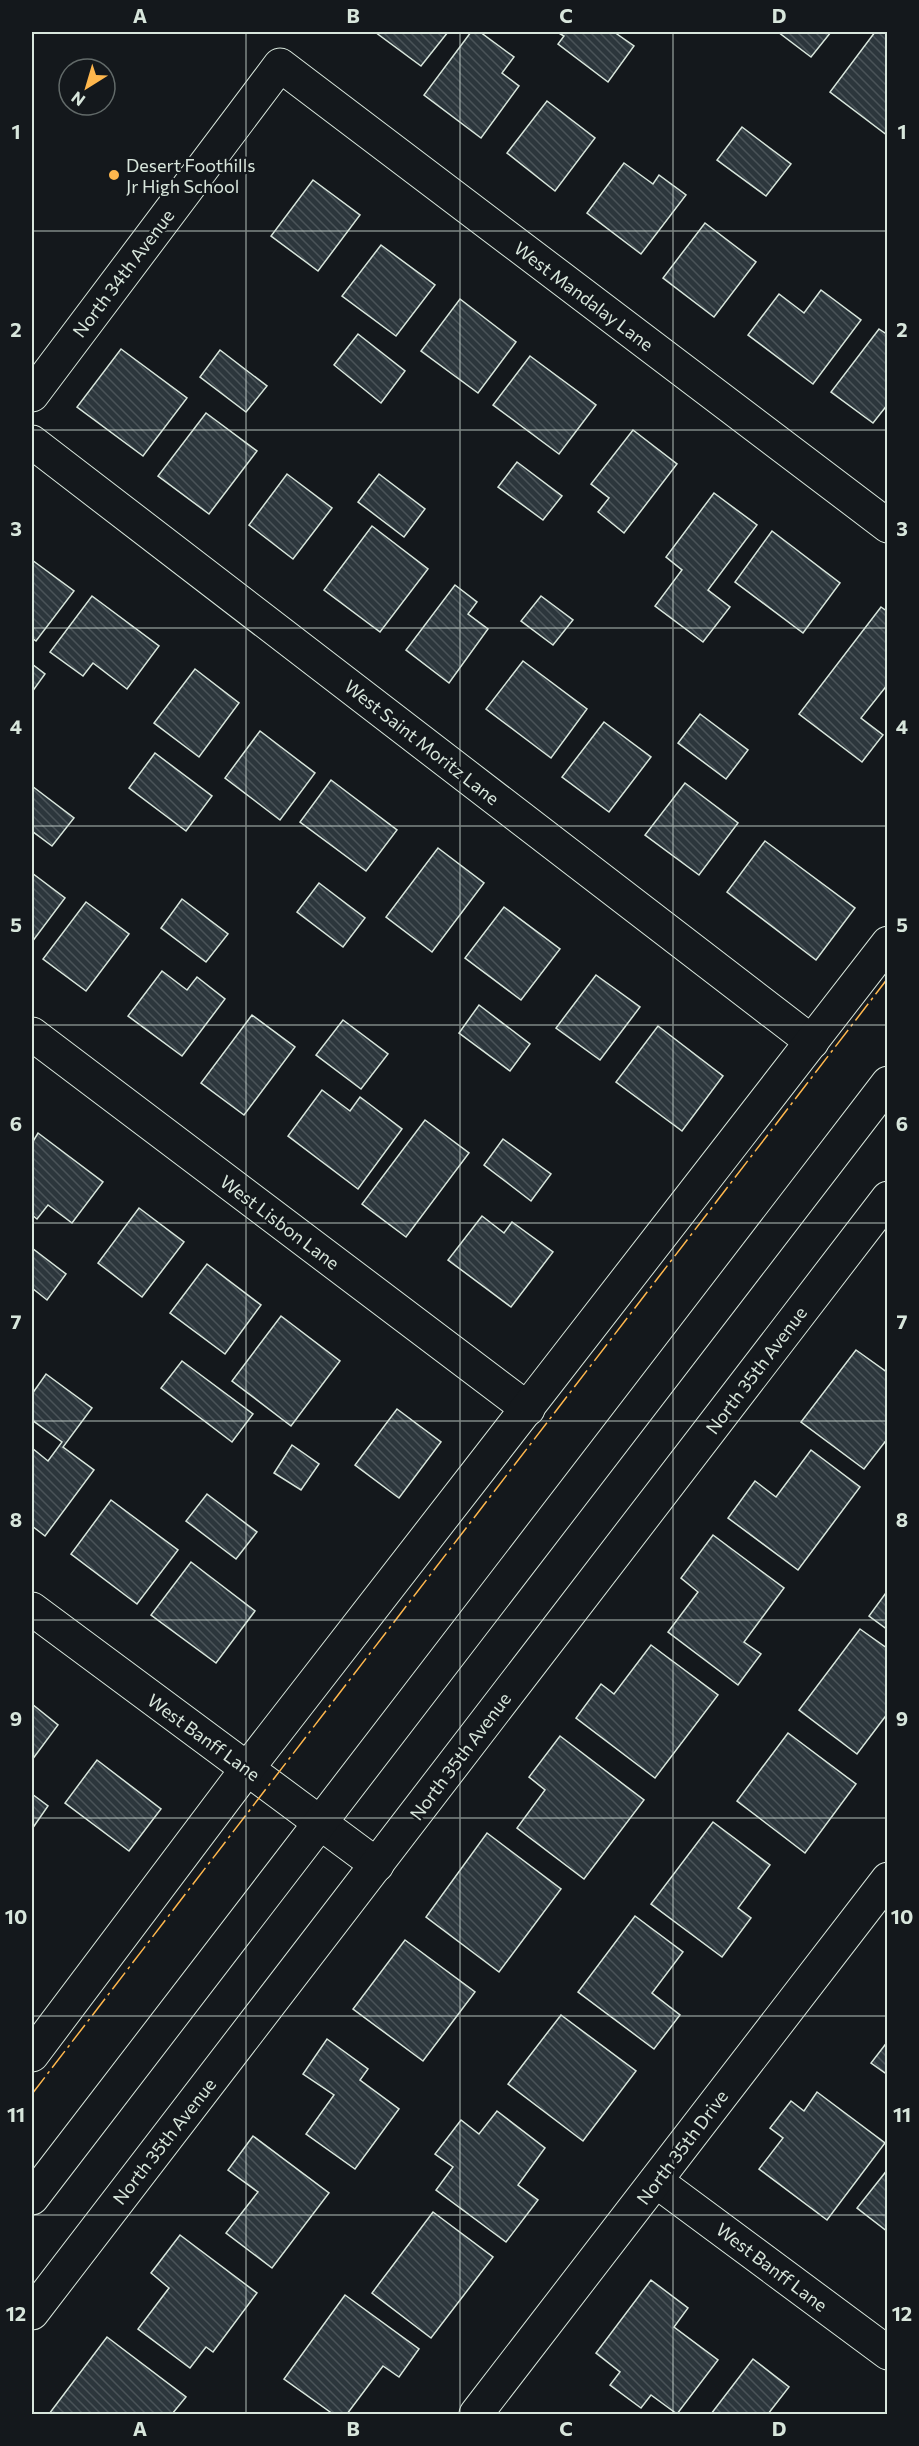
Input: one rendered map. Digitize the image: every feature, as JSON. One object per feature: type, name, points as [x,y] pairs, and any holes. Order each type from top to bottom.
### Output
[{"type":"street","name":"North 34th Avenue","points":[[32,395],[280,65]]},
{"type":"street","name":"West Mandalay Lane","points":[[280,65],[888,526]]},
{"type":"street","name":"West Saint Moritz Lane","points":[[32,442],[812,1042]]},
{"type":"street","points":[[32,2055],[248,1769],[888,943]]},
{"type":"street","name":"West Lisbon Lane","points":[[32,1034],[528,1409]]},
{"type":"street","points":[[32,2198],[888,1083]]},
{"type":"street","name":"North 35th Avenue","points":[[32,2313],[888,1198]]},
{"type":"street","name":"West Banff Lane","points":[[32,1609],[377,1865]]},
{"type":"street","name":"North 35th Drive","points":[[476,2415],[888,1879]]},
{"type":"street","name":"West Banff Lane","points":[[656,2181],[888,2353]]},
{"type":"building","points":[[375,32],[448,32],[421,66]]},
{"type":"building","points":[[471,32],[480,32],[514,57],[502,73],[519,86],[481,138],[424,95]]},
{"type":"building","points":[[557,32],[614,32],[634,46],[608,82],[558,44],[564,36]]},
{"type":"building","points":[[778,32],[831,32],[811,57]]},
{"type":"building","points":[[875,32],[888,32],[888,136],[830,92]]},
{"type":"building","points":[[547,101],[595,138],[555,191],[507,153]]},
{"type":"building","points":[[742,127],[791,164],[766,196],[717,160]]},
{"type":"building","points":[[624,163],[653,184],[659,175],[686,195],[641,254],[587,213]]},
{"type":"building","points":[[313,180],[360,215],[318,271],[271,236]]},
{"type":"building","points":[[705,223],[756,262],[714,317],[663,278]]},
{"type":"building","points":[[381,245],[435,285],[396,336],[342,296]]},
{"type":"building","points":[[821,290],[861,320],[813,384],[748,335],[779,294],[804,313]]},
{"type":"building","points":[[460,299],[516,342],[478,393],[421,351]]},
{"type":"building","points":[[879,329],[888,335],[888,404],[873,423],[831,392]]},
{"type":"building","points":[[358,334],[405,371],[381,403],[334,365]]},
{"type":"building","points":[[121,349],[187,398],[143,456],[77,407]]},
{"type":"building","points":[[220,350],[267,386],[246,412],[200,377]]},
{"type":"building","points":[[530,356],[596,405],[559,454],[493,405]]},
{"type":"building","points":[[206,413],[257,451],[209,514],[158,476]]},
{"type":"building","points":[[633,430],[677,464],[624,533],[598,512],[609,498],[591,484]]},
{"type":"building","points":[[517,462],[562,496],[543,520],[498,487]]},
{"type":"building","points":[[287,474],[332,508],[293,559],[249,525]]},
{"type":"building","points":[[379,474],[425,509],[404,537],[358,502]]},
{"type":"building","points":[[714,493],[757,525],[708,590],[730,607],[703,642],[655,606],[682,570],[666,557]]},
{"type":"building","points":[[372,526],[428,569],[380,632],[324,590]]},
{"type":"building","points":[[772,531],[840,583],[803,633],[735,582]]},
{"type":"building","points":[[32,560],[74,591],[36,641],[32,638]]},
{"type":"building","points":[[455,585],[477,602],[468,614],[488,629],[449,683],[406,650]]},
{"type":"building","points":[[92,596],[159,646],[127,689],[93,663],[83,676],[50,652]]},
{"type":"building","points":[[541,596],[573,620],[553,645],[521,621]]},
{"type":"building","points":[[881,607],[888,612],[888,684],[861,718],[883,735],[862,762],[799,714]]},
{"type":"building","points":[[523,661],[587,709],[551,758],[486,709]]},
{"type":"building","points":[[32,664],[45,674],[32,692]]},
{"type":"building","points":[[195,669],[239,703],[199,757],[154,723]]},
{"type":"building","points":[[700,714],[748,750],[726,779],[678,743]]},
{"type":"building","points":[[604,722],[651,757],[609,812],[562,777]]},
{"type":"building","points":[[260,731],[315,773],[280,820],[225,778]]},
{"type":"building","points":[[155,753],[212,796],[186,831],[129,788]]},
{"type":"building","points":[[331,780],[397,830],[366,871],[300,822]]},
{"type":"building","points":[[685,783],[738,823],[699,875],[645,835]]},
{"type":"building","points":[[32,786],[74,818],[52,846],[32,831]]},
{"type":"building","points":[[765,841],[855,908],[816,960],[727,892]]},
{"type":"building","points":[[438,848],[484,883],[432,952],[386,917]]},
{"type":"building","points":[[32,873],[65,898],[32,942]]},
{"type":"building","points":[[319,883],[365,918],[343,947],[297,912]]},
{"type":"building","points":[[182,899],[228,934],[206,962],[161,928]]},
{"type":"building","points":[[86,902],[129,934],[86,991],[43,959]]},
{"type":"building","points":[[504,907],[560,949],[521,1000],[465,958]]},
{"type":"building","points":[[162,971],[187,990],[197,977],[225,999],[182,1056],[128,1016]]},
{"type":"building","points":[[596,975],[640,1007],[600,1060],[556,1028]]},
{"type":"building","points":[[479,1005],[530,1044],[510,1071],[459,1033]]},
{"type":"building","points":[[252,1015],[295,1047],[244,1115],[201,1083]]},
{"type":"building","points":[[343,1020],[388,1054],[361,1089],[316,1055]]},
{"type":"building","points":[[658,1026],[723,1076],[682,1131],[616,1082]]},
{"type":"building","points":[[322,1090],[350,1111],[360,1097],[402,1129],[358,1189],[288,1136]]},
{"type":"building","points":[[425,1120],[469,1153],[406,1237],[362,1204]]},
{"type":"building","points":[[38,1133],[103,1182],[72,1223],[48,1205],[37,1219],[32,1215],[32,1143]]},
{"type":"building","points":[[503,1139],[551,1174],[531,1201],[484,1165]]},
{"type":"building","points":[[139,1208],[184,1242],[142,1297],[98,1263]]},
{"type":"building","points":[[482,1216],[504,1233],[512,1222],[553,1252],[511,1307],[448,1260]]},
{"type":"building","points":[[32,1248],[66,1274],[47,1300],[32,1288]]},
{"type":"building","points":[[207,1264],[261,1305],[225,1354],[170,1313]]},
{"type":"building","points":[[281,1316],[340,1361],[291,1426],[232,1381]]},
{"type":"building","points":[[856,1350],[888,1373],[888,1438],[864,1469],[801,1422]]},
{"type":"building","points":[[182,1361],[253,1414],[232,1442],[161,1388]]},
{"type":"building","points":[[46,1374],[92,1408],[63,1447],[94,1470],[45,1536],[32,1526],[32,1448],[48,1461],[62,1442],[32,1420],[32,1394]]},
{"type":"building","points":[[397,1409],[441,1442],[399,1498],[355,1465]]},
{"type":"building","points":[[292,1445],[319,1464],[301,1490],[274,1473]]},
{"type":"building","points":[[811,1450],[860,1487],[798,1570],[728,1518],[755,1481],[776,1497]]},
{"type":"building","points":[[207,1494],[257,1532],[236,1559],[186,1521]]},
{"type":"building","points":[[111,1500],[178,1550],[137,1604],[71,1554]]},
{"type":"building","points":[[713,1535],[784,1588],[744,1642],[761,1654],[738,1685],[668,1632],[698,1592],[681,1578]]},
{"type":"building","points":[[191,1562],[255,1611],[216,1663],[151,1615]]},
{"type":"building","points":[[888,1590],[888,1630],[869,1616]]},
{"type":"building","points":[[860,1629],[888,1649],[888,1713],[857,1754],[799,1710]]},
{"type":"building","points":[[651,1645],[718,1695],[655,1778],[576,1718],[601,1684],[614,1694]]},
{"type":"building","points":[[32,1704],[58,1725],[32,1760]]},
{"type":"building","points":[[788,1733],[856,1784],[805,1853],[737,1801]]},
{"type":"building","points":[[560,1736],[644,1800],[584,1879],[517,1828],[545,1790],[529,1777]]},
{"type":"building","points":[[97,1760],[161,1809],[129,1851],[65,1803]]},
{"type":"building","points":[[32,1794],[48,1806],[32,1829]]},
{"type":"building","points":[[713,1822],[770,1865],[738,1908],[751,1918],[722,1957],[651,1904]]},
{"type":"building","points":[[487,1833],[561,1889],[499,1972],[426,1917]]},
{"type":"building","points":[[635,1916],[683,1952],[652,1993],[680,2015],[654,2049],[578,1992]]},
{"type":"building","points":[[405,1940],[475,1992],[423,2061],[353,2009]]},
{"type":"building","points":[[561,2015],[636,2071],[583,2141],[508,2084]]},
{"type":"building","points":[[327,2039],[368,2069],[360,2080],[399,2109],[355,2169],[306,2134],[334,2095],[303,2074]]},
{"type":"building","points":[[888,2041],[888,2075],[871,2063]]},
{"type":"building","points":[[817,2092],[885,2143],[827,2220],[759,2169],[783,2138],[770,2128],[791,2101],[804,2111]]},
{"type":"building","points":[[497,2111],[545,2148],[518,2185],[538,2200],[506,2242],[436,2190],[453,2167],[435,2154],[461,2120],[479,2134]]},
{"type":"building","points":[[253,2136],[329,2193],[272,2268],[226,2233],[258,2192],[228,2170]]},
{"type":"building","points":[[888,2169],[888,2232],[857,2208]]},
{"type":"building","points":[[433,2212],[493,2257],[431,2338],[372,2293]]},
{"type":"building","points":[[180,2235],[257,2293],[213,2352],[206,2347],[190,2368],[138,2329],[169,2288],[151,2273]]},
{"type":"building","points":[[651,2280],[688,2308],[674,2327],[718,2360],[677,2414],[651,2395],[641,2408],[610,2385],[620,2372],[596,2353]]},
{"type":"building","points":[[345,2295],[419,2349],[399,2377],[383,2366],[347,2414],[333,2414],[284,2379]]},
{"type":"building","points":[[107,2337],[186,2397],[172,2414],[49,2414]]},
{"type":"building","points":[[753,2359],[789,2387],[768,2414],[711,2414]]},
{"type":"power","points":[[32,2094],[888,978]]},
{"type":"place","name":"Desert Foothills Jr High School","points":[[114,175]]}]
